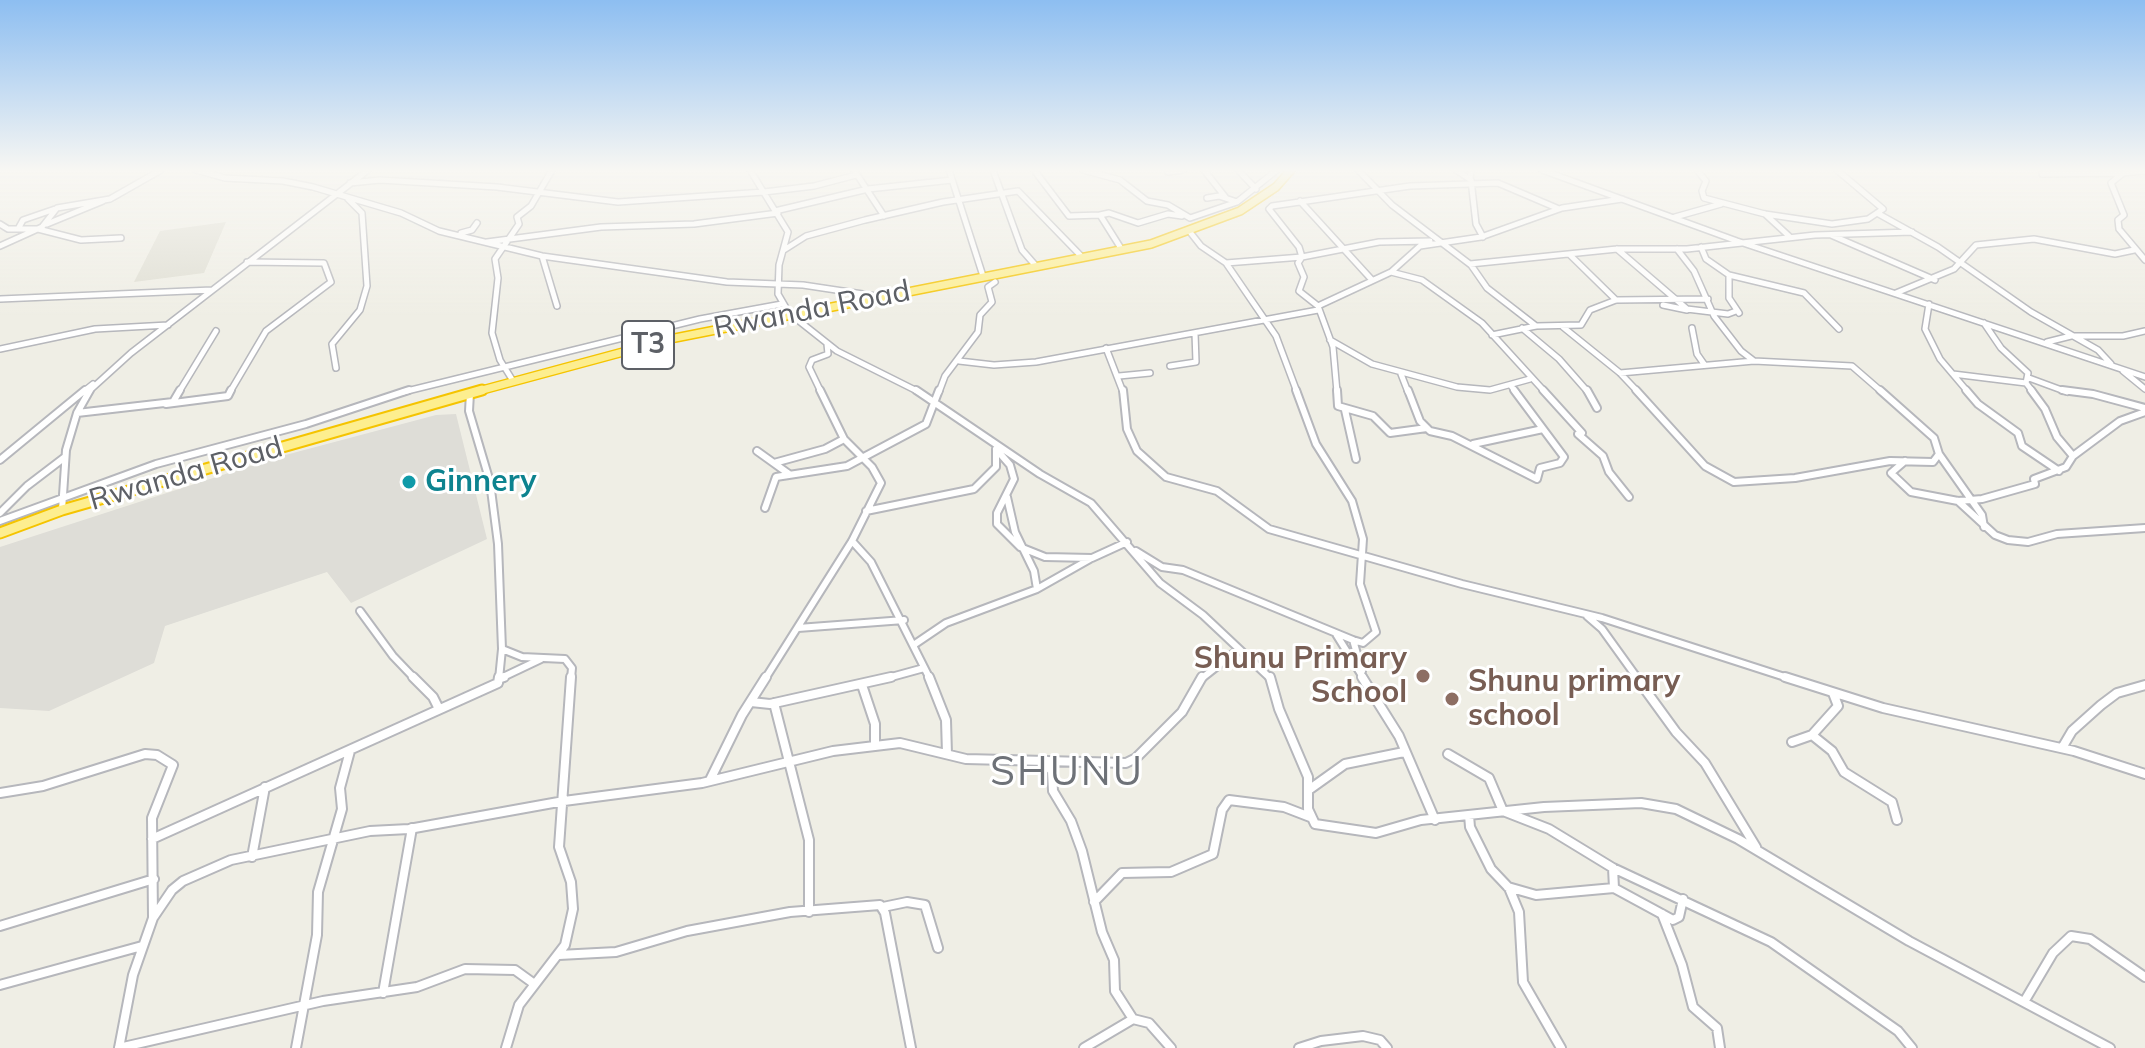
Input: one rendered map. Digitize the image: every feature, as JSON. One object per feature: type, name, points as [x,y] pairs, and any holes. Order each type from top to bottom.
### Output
[{"type":"highway","name":"Rwanda Road","points":[[0,533],[62,510],[368,421],[675,338],[789,313],[1122,250],[1190,232],[1222,219]]},
{"type":"street","points":[[18,229],[26,219]]},
{"type":"street","points":[[41,227],[48,219]]},
{"type":"street","points":[[0,246],[60,219]]},
{"type":"street","points":[[0,460],[67,401],[102,379],[303,219]]},
{"type":"street","points":[[336,368],[332,344],[360,310],[367,286],[362,256],[362,219]]},
{"type":"street","points":[[417,219],[481,243],[542,256],[876,296]]},
{"type":"street","points":[[513,381],[492,333],[498,278],[495,259],[519,224],[518,219]]},
{"type":"street","points":[[481,243],[601,227],[694,224],[729,219]]},
{"type":"street","points":[[780,219],[788,232],[778,272],[779,285],[782,304],[789,313],[827,344],[905,383],[934,406],[1091,503],[1160,583],[1203,615],[1271,678],[1310,789],[1310,817]]},
{"type":"street","points":[[782,252],[806,236],[873,219]]},
{"type":"street","points":[[965,219],[983,276]]},
{"type":"street","points":[[1012,219],[1022,250],[1036,266]]},
{"type":"street","points":[[1046,219],[1082,257]]},
{"type":"street","points":[[1102,219],[1122,250]]},
{"type":"street","points":[[1126,219],[1137,223],[1152,219]]},
{"type":"street","points":[[1198,219],[1218,221]]},
{"type":"street","points":[[1277,219],[1299,247],[1302,257]]},
{"type":"street","points":[[1318,219],[1372,280]]},
{"type":"street","points":[[1411,219],[1470,264],[1484,285],[1536,326]]},
{"type":"street","points":[[1475,219],[1483,237]]},
{"type":"street","points":[[1226,263],[1302,257],[1401,240],[1438,242],[1483,237],[1532,219]]},
{"type":"street","points":[[1680,219],[1737,241],[2145,377]]},
{"type":"street","points":[[1770,219],[1790,237]]},
{"type":"street","points":[[1791,219],[1812,223],[1858,219]]},
{"type":"street","points":[[1888,219],[2071,336],[2098,350],[2145,389]]},
{"type":"street","points":[[2119,219],[2119,228],[2145,260]]},
{"type":"street","points":[[454,233],[469,232],[477,223]]},
{"type":"street","points":[[1812,223],[1822,231],[1815,235]]},
{"type":"street","points":[[0,224],[8,229],[41,227],[81,240],[121,238]]},
{"type":"street","points":[[1470,264],[1617,249],[1677,249],[1815,235],[1890,230],[1912,232]]},
{"type":"street","points":[[1135,551],[1162,567],[1183,570],[1353,640],[1363,643],[1376,632],[1360,584],[1363,539],[1352,501],[1316,444],[1276,336],[1226,263],[1201,246],[1190,232]]},
{"type":"street","points":[[1829,234],[1935,280]]},
{"type":"street","points":[[1896,293],[1935,280],[1961,264],[1973,246],[2034,239],[2115,254],[2134,250]]},
{"type":"street","points":[[959,361],[1024,364],[1318,308],[1391,272],[1410,251],[1438,242]]},
{"type":"street","points":[[1701,247],[1705,258],[1729,275],[1804,293],[1839,329]]},
{"type":"street","points":[[1617,249],[1688,310]]},
{"type":"street","points":[[1677,249],[1708,299],[1712,313],[1741,351],[1754,361]]},
{"type":"street","points":[[1570,255],[1616,300]]},
{"type":"street","points":[[542,256],[557,306]]},
{"type":"street","points":[[1302,257],[1298,263],[1304,277],[1299,291],[1318,308],[1330,340],[1336,365],[1336,399],[1345,410],[1356,459]]},
{"type":"street","points":[[77,413],[228,396],[266,331],[331,282],[324,263],[247,262]]},
{"type":"street","points":[[769,285],[778,272]]},
{"type":"street","points":[[1391,272],[1422,280],[1480,321],[1582,433],[1578,434],[1603,456],[1609,472],[1629,497]]},
{"type":"street","points":[[1656,302],[1712,313],[1738,312],[1728,295],[1729,275]]},
{"type":"street","points":[[765,508],[773,479],[843,467],[926,424],[945,376],[978,332],[983,311],[991,303],[988,288],[995,282]]},
{"type":"street","points":[[0,299],[213,290]]},
{"type":"street","points":[[839,292],[846,302]]},
{"type":"street","points":[[1492,335],[1536,326],[1581,325],[1590,310],[1616,300],[1656,302],[1708,299]]},
{"type":"street","points":[[0,521],[156,464],[450,379],[700,319],[782,304]]},
{"type":"street","points":[[1929,304],[1925,329],[1935,352],[1978,404],[2018,433],[2022,446],[2059,471]]},
{"type":"street","points":[[1984,323],[2028,380],[2057,437],[2073,456]]},
{"type":"street","points":[[0,349],[101,328],[168,325]]},
{"type":"street","points":[[1563,327],[1620,373],[1705,466],[1734,482],[1795,478],[1905,461],[1933,462],[1939,454]]},
{"type":"street","points":[[1522,328],[1559,359],[1587,390],[1597,408]]},
{"type":"street","points":[[1692,328],[1697,354],[1704,364]]},
{"type":"street","points":[[166,404],[175,399],[216,331]]},
{"type":"street","points":[[2047,342],[2071,336],[2123,336],[2145,331]]},
{"type":"street","points":[[1170,366],[1196,362],[1195,333]]},
{"type":"street","points":[[1330,340],[1367,362],[1401,374],[1477,389],[1511,386],[1530,379]]},
{"type":"street","points":[[710,780],[782,647],[798,628],[852,541],[881,480],[844,439],[809,367],[812,360],[828,354],[827,344]]},
{"type":"street","points":[[1106,348],[1125,395],[1129,438],[1159,473],[1217,491],[1269,529],[1363,553],[1462,584],[1582,612],[1833,693],[2062,748],[2145,774]]},
{"type":"street","points":[[1620,373],[1754,361],[1852,366],[1934,438],[1939,454],[1972,501],[1984,527]]},
{"type":"street","points":[[1119,376],[1150,373]]},
{"type":"street","points":[[1401,374],[1420,421],[1427,428],[1470,444],[1537,479],[1540,468],[1560,463],[1564,457],[1511,386]]},
{"type":"street","points":[[1953,374],[2028,380],[2069,393],[2093,394],[2145,410]]},
{"type":"street","points":[[62,510],[60,498],[65,457],[77,413],[102,379]]},
{"type":"street","points":[[470,393],[469,411],[490,482],[498,544],[501,678]]},
{"type":"street","points":[[366,404],[368,421]]},
{"type":"street","points":[[1345,410],[1373,416],[1390,433],[1427,428]]},
{"type":"street","points":[[1905,461],[1891,471],[1907,489],[1958,501],[1972,501],[2035,484],[2034,479],[2059,471],[2073,456],[2120,421],[2145,410]]},
{"type":"street","points":[[1470,444],[1516,438],[1543,429]]},
{"type":"street","points":[[774,463],[825,449],[844,439]]},
{"type":"street","points":[[996,445],[1014,472],[1013,484],[997,513],[997,524],[1020,547],[1034,571],[1037,589]]},
{"type":"street","points":[[866,511],[969,492],[996,467],[996,445]]},
{"type":"street","points":[[757,451],[789,474]]},
{"type":"street","points":[[0,513],[27,486],[65,457]]},
{"type":"street","points":[[1007,497],[1020,547]]},
{"type":"street","points":[[1958,501],[1984,527],[2003,539],[2024,542],[2044,540],[2057,534],[2145,528]]},
{"type":"street","points":[[852,541],[866,554],[915,644],[946,720],[947,754]]},
{"type":"street","points":[[915,644],[946,623],[1037,589],[1127,542]]},
{"type":"street","points":[[1020,547],[1045,557],[1092,558]]},
{"type":"street","points":[[360,611],[393,656],[433,697],[439,709]]},
{"type":"street","points":[[1582,612],[1602,629],[1676,732],[1705,763],[1758,850]]},
{"type":"street","points":[[798,628],[904,620]]},
{"type":"street","points":[[1336,633],[1345,653],[1362,672],[1399,736],[1435,820]]},
{"type":"street","points":[[1353,640],[1362,672]]},
{"type":"street","points":[[502,649],[513,655],[568,660],[572,668],[559,847],[572,886],[573,909],[568,935],[559,955],[533,983],[514,1017],[506,1048]]},
{"type":"street","points":[[154,895],[172,890],[207,869],[370,831],[412,828],[564,801],[710,780],[789,760],[875,744],[914,745],[966,759],[1120,764],[1131,761],[1182,712],[1204,673],[1239,649]]},
{"type":"street","points":[[152,839],[350,751],[543,659]]},
{"type":"street","points":[[751,702],[774,703],[862,685],[924,668]]},
{"type":"street","points":[[862,685],[875,724],[875,744]]},
{"type":"street","points":[[2062,748],[2072,731],[2101,705],[2117,693],[2145,685]]},
{"type":"street","points":[[1792,742],[1812,735],[1838,706],[1833,693]]},
{"type":"street","points":[[774,703],[809,840],[809,912]]},
{"type":"street","points":[[1812,735],[1832,751],[1844,772],[1892,802],[1897,820]]},
{"type":"street","points":[[296,1048],[317,935],[318,892],[342,809],[340,788],[350,751]]},
{"type":"street","points":[[1310,789],[1345,764],[1404,752]]},
{"type":"street","points":[[1448,754],[1489,778],[1503,811],[1549,829],[1613,868],[1683,899],[1790,954],[1898,1031],[1912,1048]]},
{"type":"street","points":[[0,793],[43,786],[138,756],[157,755],[171,762],[173,768],[152,818],[153,918]]},
{"type":"street","points":[[1044,763],[1052,771],[1053,791],[1078,838],[1094,902],[1114,960],[1115,991],[1133,1019],[1149,1023],[1171,1048]]},
{"type":"street","points":[[252,857],[265,787]]},
{"type":"street","points":[[1094,902],[1122,873],[1178,870],[1217,851],[1222,810],[1229,800],[1284,807],[1310,817],[1321,826],[1376,833],[1417,821],[1503,811],[1641,803],[1663,806],[1689,815],[1758,850],[1909,941],[2110,1048]]},
{"type":"street","points":[[1469,815],[1470,827],[1491,869],[1507,887],[1521,921],[1521,978],[1561,1048]]},
{"type":"street","points":[[383,993],[412,828]]},
{"type":"street","points":[[1613,868],[1614,888]]},
{"type":"street","points":[[0,926],[154,879]]},
{"type":"street","points":[[1507,887],[1536,895],[1614,888],[1677,919],[1683,899]]},
{"type":"street","points":[[172,890],[153,918],[142,946],[119,1048],[302,1006],[417,987],[473,968],[486,972],[515,970],[533,983]]},
{"type":"street","points":[[559,955],[616,952],[687,931],[790,912],[883,907],[907,902],[925,905],[938,948]]},
{"type":"street","points":[[883,907],[911,1048]]},
{"type":"street","points":[[1662,914],[1682,965],[1693,1007],[1717,1028],[1720,1048]]},
{"type":"street","points":[[2024,1002],[2053,953],[2071,936],[2090,939],[2145,977]]},
{"type":"street","points":[[0,985],[142,946]]},
{"type":"street","points":[[1084,1048],[1133,1019]]},
{"type":"street","points":[[1299,1048],[1321,1041],[1363,1036],[1380,1040],[1387,1048]]},
{"type":"shaded area","points":[[226,222],[204,273],[134,282],[160,231]]},
{"type":"shaded area","points":[[456,414],[487,539],[351,603],[327,572],[165,626],[154,663],[49,711],[0,708],[0,547],[278,457],[436,415]]},
{"type":"place","name":"Ginnery","points":[[409,482]]},
{"type":"place","name":"Shunu Primary School","points":[[1423,676]]},
{"type":"place","name":"Shunu primary school","points":[[1452,699]]},
{"type":"district","name":"SHUNU","points":[[1067,773]]}]
